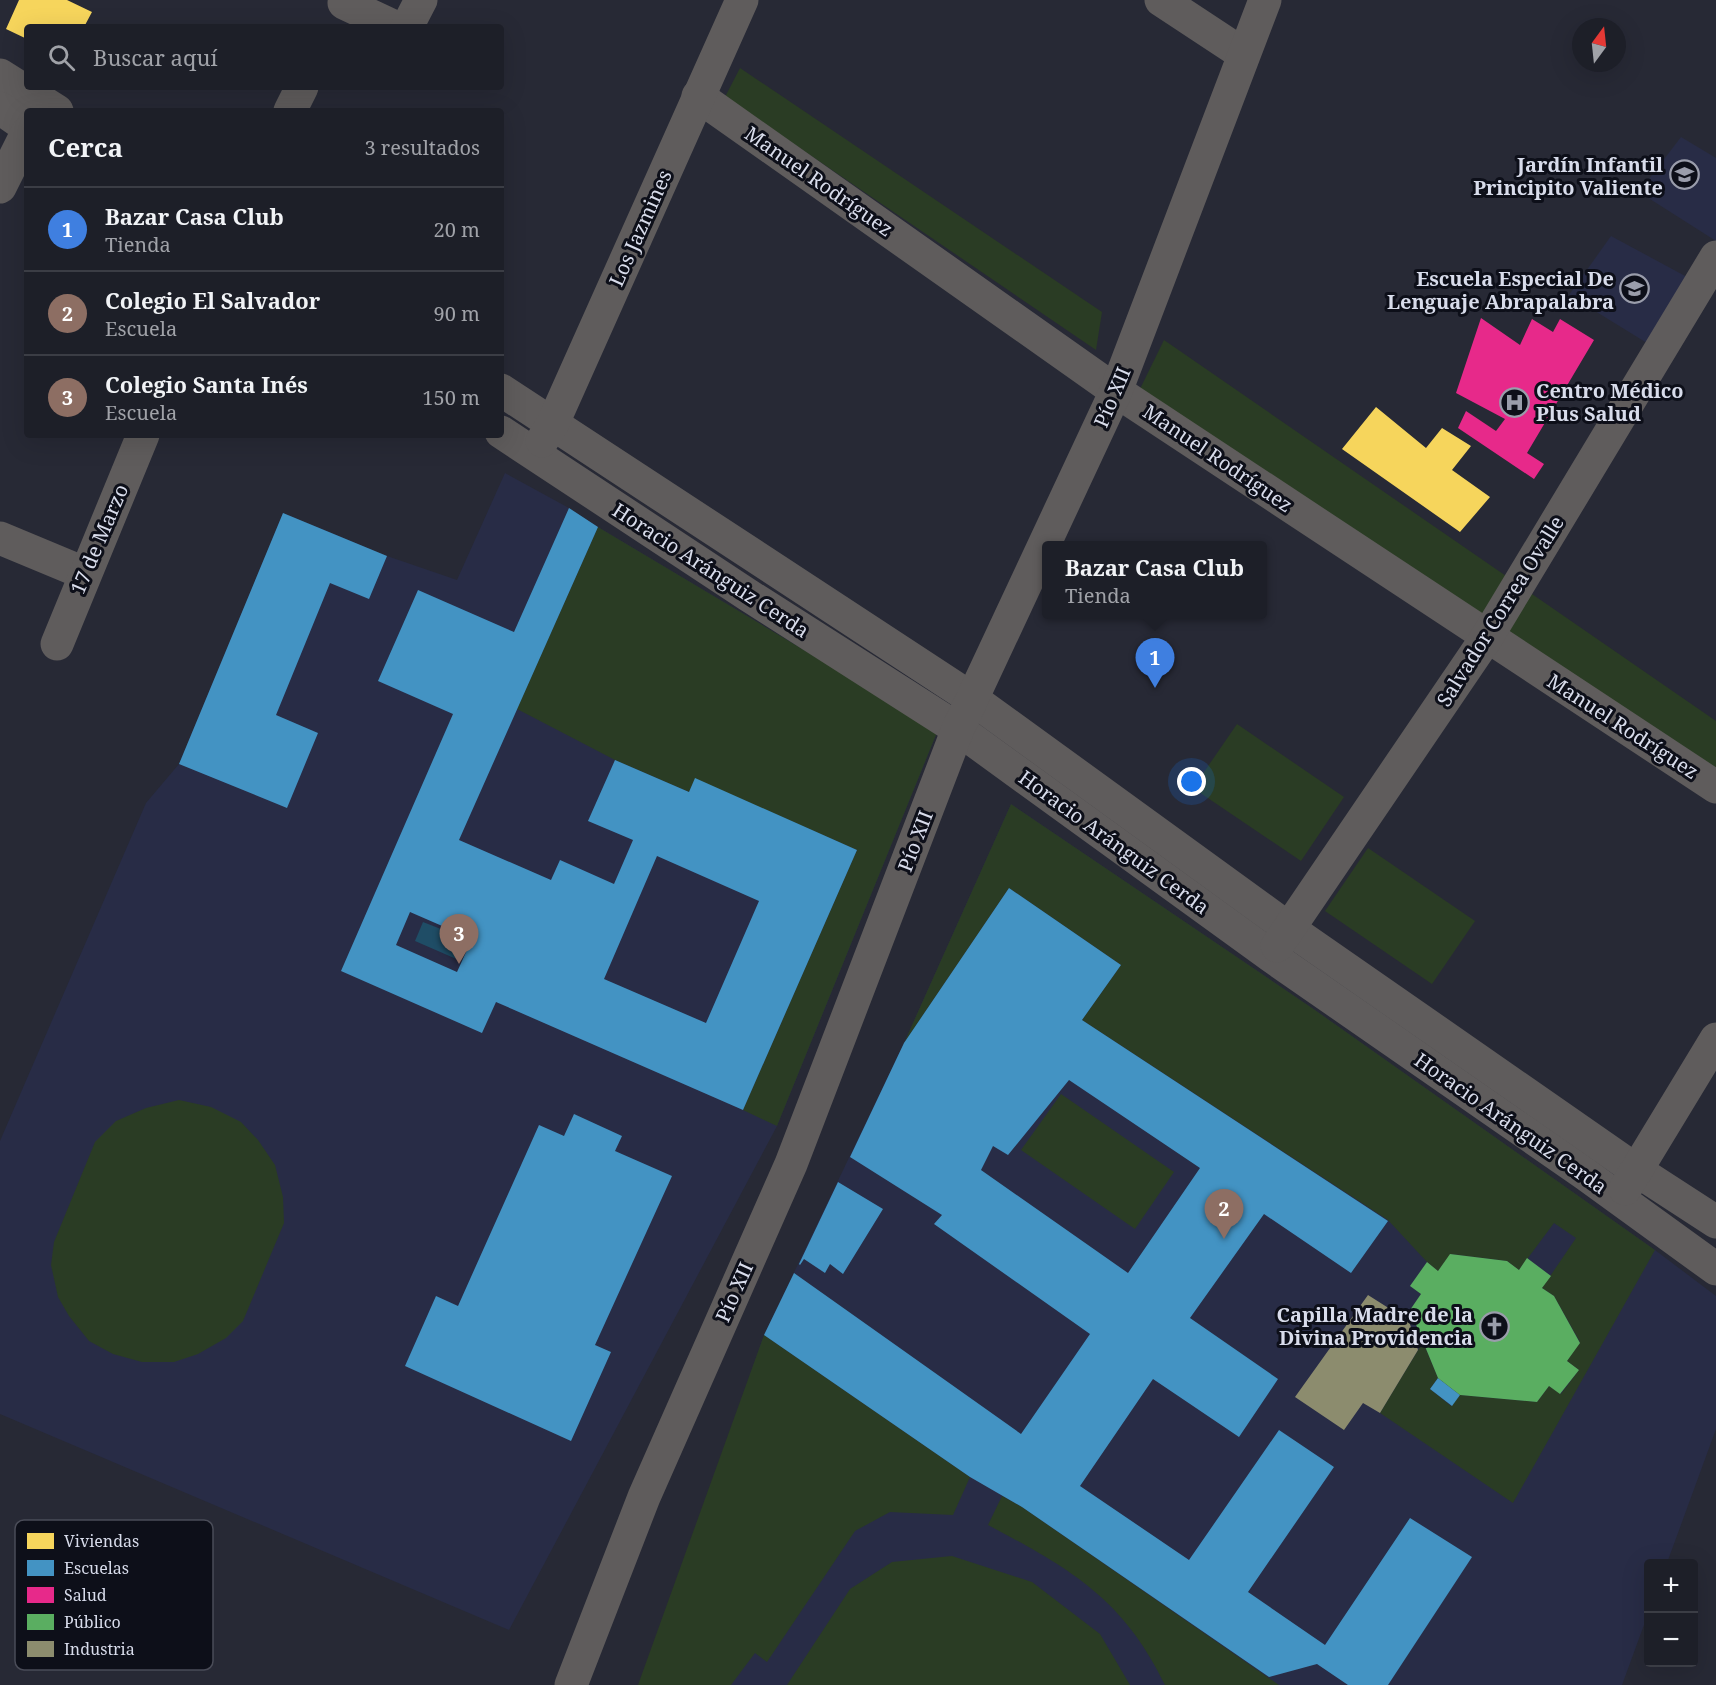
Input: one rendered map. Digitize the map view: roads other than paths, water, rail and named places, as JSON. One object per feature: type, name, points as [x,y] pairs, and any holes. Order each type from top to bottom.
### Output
[{"type":"street","points":[[409,24],[421,0]]},
{"type":"street","name":"Los Jazmines","points":[[534,453],[553,423],[742,0]]},
{"type":"street","points":[[1161,0],[1244,54]]},
{"type":"street","name":"Pío XII","points":[[1045,541],[1116,391],[1265,0]]},
{"type":"street","points":[[340,10],[385,24]]},
{"type":"street","points":[[0,75],[52,108]]},
{"type":"street","points":[[292,108],[300,90]]},
{"type":"street","name":"Manuel Rodríguez","points":[[698,96],[1116,391],[1716,787]]},
{"type":"street","points":[[0,108],[24,125]]},
{"type":"street","points":[[0,187],[24,139]]},
{"type":"street","name":"Salvador Correa Ovalle","points":[[1271,956],[1487,637],[1716,257]]},
{"type":"street","name":"Horacio Aránguiz Cerda","points":[[504,392],[971,698],[1288,928],[1636,1170],[1716,1222]]},
{"type":"street","name":"Horacio Aránguiz Cerda","points":[[504,434],[748,596],[958,729],[1271,956],[1619,1198],[1716,1269]]},
{"type":"street","name":"17 de Marzo","points":[[57,644],[84,573],[142,438]]},
{"type":"street","points":[[0,538],[84,573]]},
{"type":"street","name":"Pío XII","points":[[571,1685],[644,1497],[791,1164],[958,729],[1042,548]]},
{"type":"street","points":[[1619,1198],[1716,1040]]},
{"type":"place","name":"Jardín Infantil Principito Valiente","points":[[1684,175]]},
{"type":"place","name":"Escuela Especial De Lenguaje Abrapalabra","points":[[1635,289]]},
{"type":"place","name":"Centro Médico Plus Salud","points":[[1515,402]]},
{"type":"place","name":"Bazar Casa Club","points":[[1155,688]]},
{"type":"place","name":"Colegio Santa Inés","points":[[459,964]]},
{"type":"place","name":"Colegio El Salvador","points":[[1224,1239]]},
{"type":"place","name":"Capilla Madre de la Divina Providencia","points":[[1494,1326]]}]
